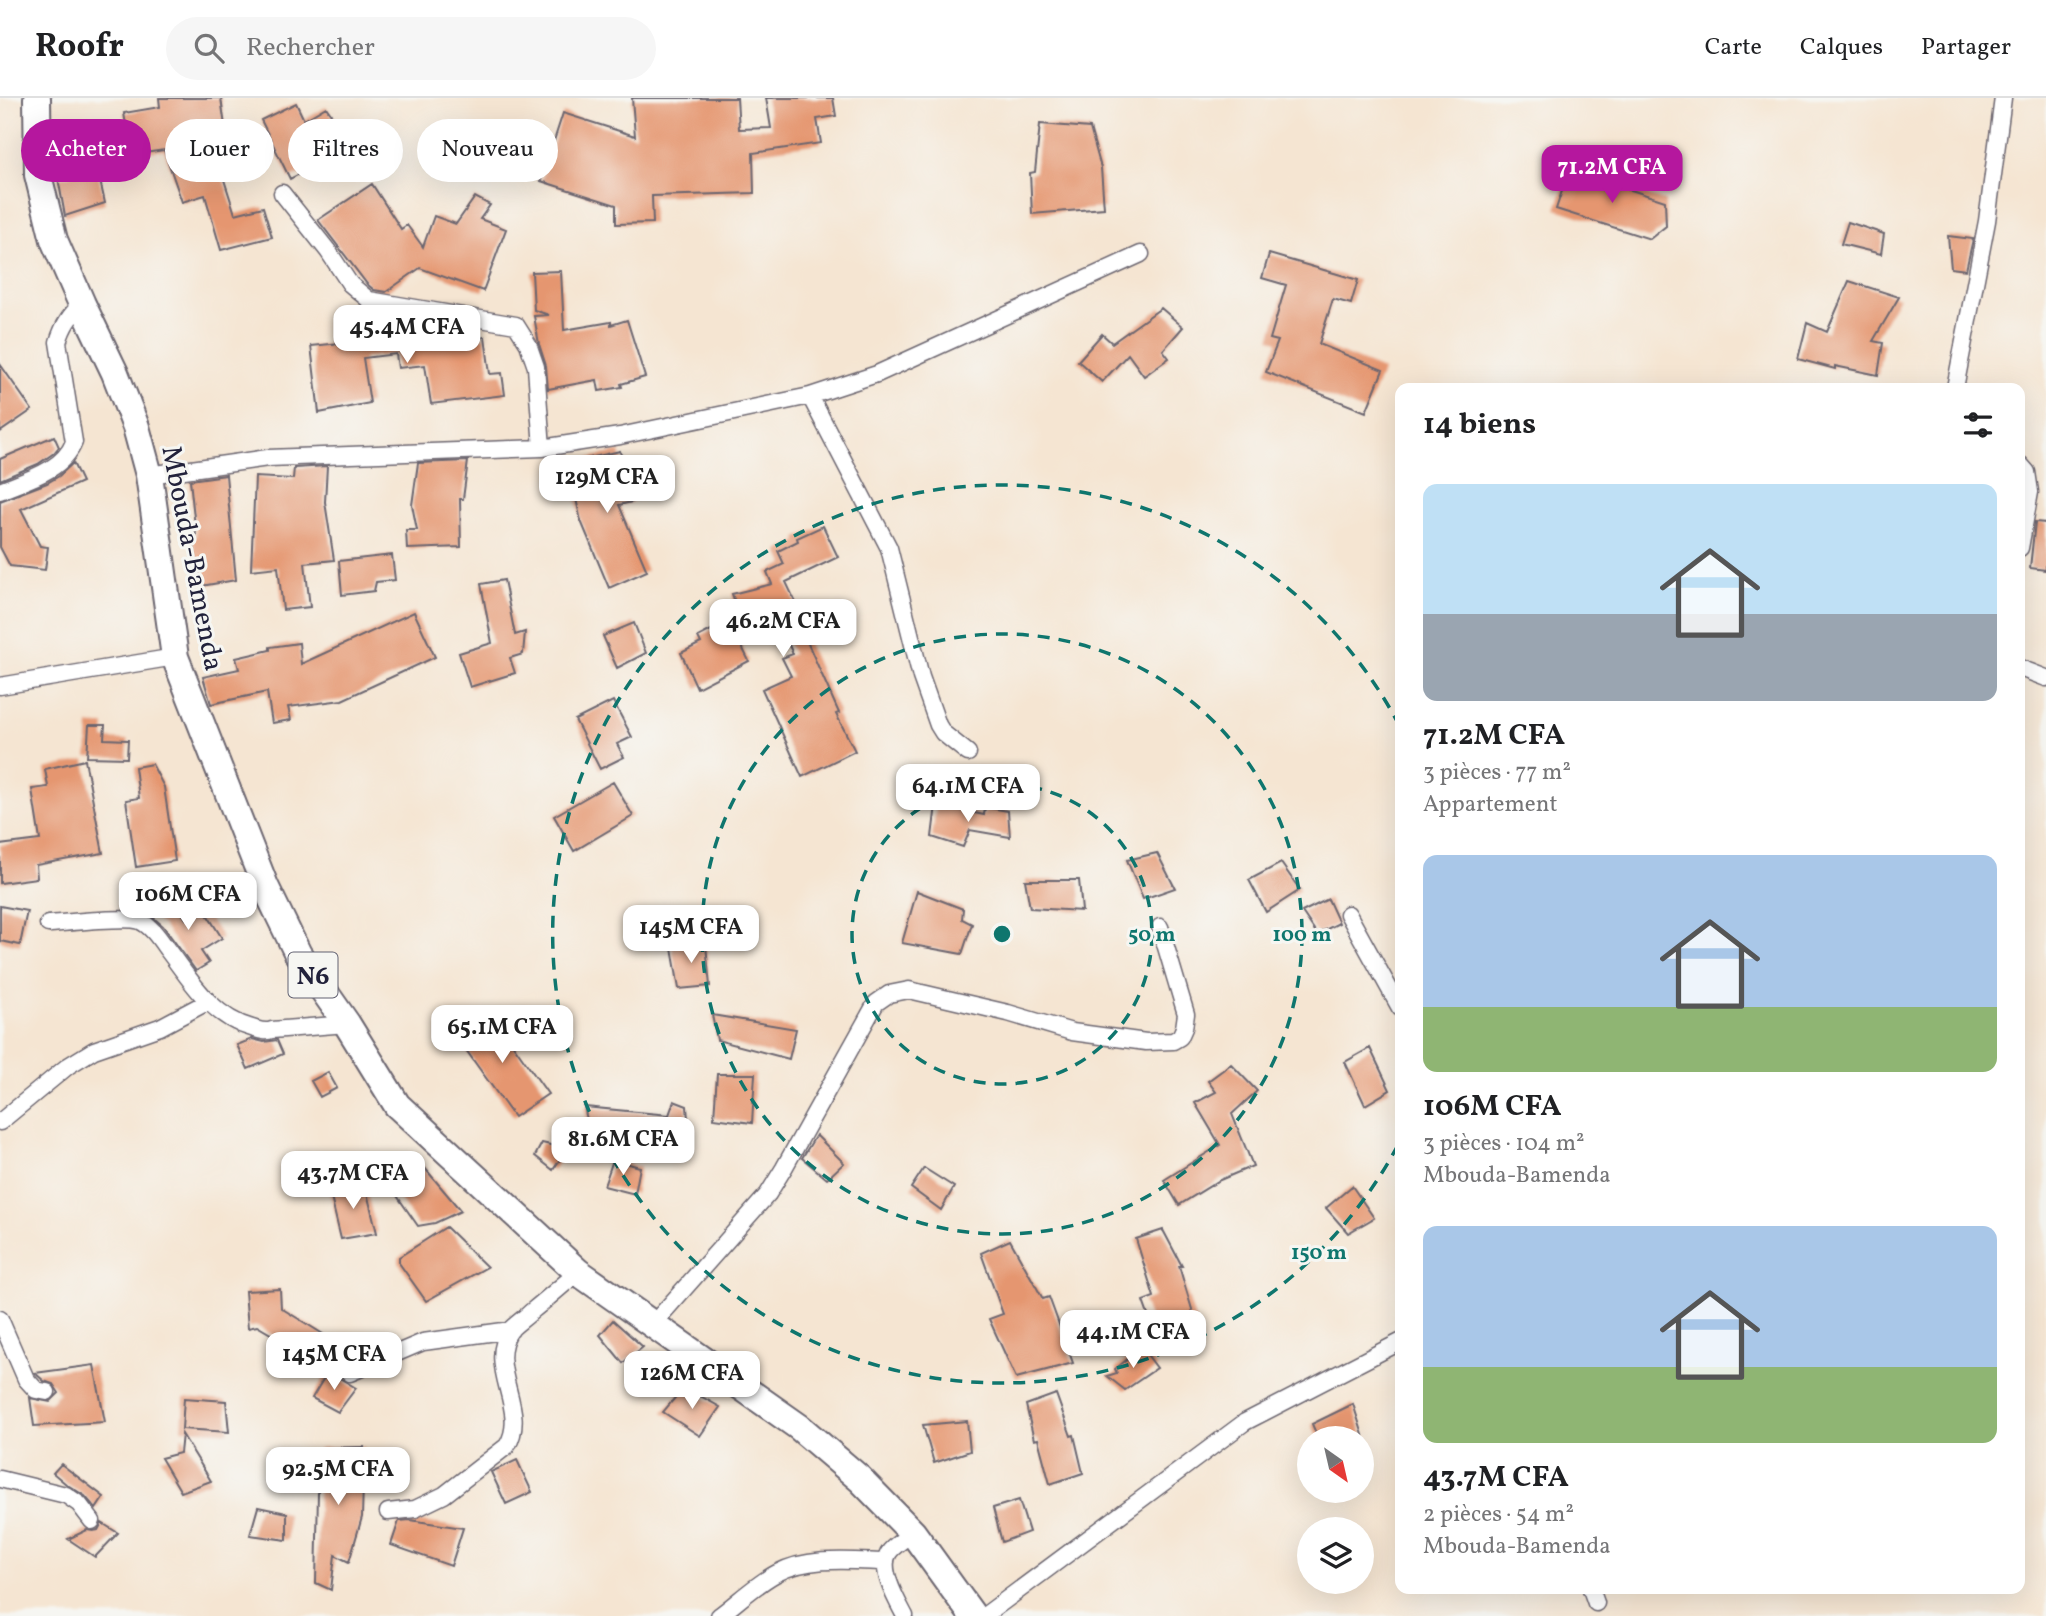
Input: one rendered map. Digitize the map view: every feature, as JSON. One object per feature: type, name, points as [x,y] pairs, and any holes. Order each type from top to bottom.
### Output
[{"type":"highway","name":"Mbouda-Bamenda","points":[[37,98],[38,175],[54,240],[115,373],[136,427],[149,475],[175,657],[265,886],[298,954],[347,1024],[397,1105],[579,1272],[799,1427],[860,1479],[913,1533],[973,1616]]},
{"type":"street","points":[[1956,383],[1987,221],[2003,98]]},
{"type":"street","points":[[282,193],[328,251],[350,284],[369,300],[516,325],[528,344],[536,368],[542,448]]},
{"type":"street","points":[[149,475],[268,458],[542,448],[620,436],[810,396],[877,374],[1141,254]]},
{"type":"street","points":[[0,491],[49,470],[71,451],[74,443],[58,342],[62,328],[82,304]]},
{"type":"street","points":[[810,396],[889,548],[921,677],[938,725],[943,733],[968,753]]},
{"type":"street","points":[[2025,470],[2030,492],[2025,520]]},
{"type":"street","points":[[0,686],[175,657]]},
{"type":"street","points":[[2025,670],[2046,678]]},
{"type":"street","points":[[1348,914],[1395,999]]},
{"type":"street","points":[[48,924],[127,919],[140,921],[154,932],[207,1002],[244,1026],[266,1032],[347,1024]]},
{"type":"street","points":[[653,1324],[768,1194],[876,1003],[890,994],[909,990],[1008,1013],[1072,1032],[1146,1042],[1173,1041],[1180,1037],[1186,1014],[1160,927]]},
{"type":"street","points":[[0,1122],[68,1066],[94,1050],[160,1027],[207,1002]]},
{"type":"street","points":[[388,1512],[415,1509],[443,1495],[507,1446],[512,1438],[515,1418],[502,1366],[511,1329],[579,1272]]},
{"type":"street","points":[[0,1319],[26,1379],[36,1390],[47,1392]]},
{"type":"street","points":[[350,1373],[423,1342],[511,1329]]},
{"type":"street","points":[[984,1616],[1245,1422],[1395,1345]]},
{"type":"street","points":[[0,1479],[66,1495],[79,1504],[92,1521]]},
{"type":"street","points":[[905,1616],[892,1591],[886,1562],[888,1552],[913,1533]]},
{"type":"street","points":[[719,1616],[780,1571],[811,1563],[849,1560],[886,1562]]},
{"type":"building","points":[[159,98],[221,98],[224,119],[165,119],[165,153],[164,150],[151,152],[151,119],[125,119],[124,113],[160,107]]},
{"type":"building","points":[[632,98],[737,98],[739,129],[771,128],[766,98],[833,98],[836,116],[817,119],[821,143],[753,153],[754,193],[652,196],[653,223],[616,224],[616,205],[544,182],[558,182],[558,128],[563,113],[635,136]]},
{"type":"building","points":[[296,103],[304,119],[288,119],[288,175],[274,146],[274,119],[263,119]]},
{"type":"building","points":[[326,107],[334,119],[306,119]]},
{"type":"building","points":[[1040,124],[1090,128],[1101,168],[1104,208],[1032,214],[1030,173],[1035,172]]},
{"type":"building","points":[[1569,170],[1665,201],[1666,226],[1650,239],[1556,209]]},
{"type":"building","points":[[59,182],[100,182],[105,203],[65,216]]},
{"type":"building","points":[[175,182],[225,182],[235,214],[263,207],[272,237],[221,250],[205,195],[182,202]]},
{"type":"building","points":[[372,184],[401,229],[407,225],[423,247],[434,216],[456,224],[475,197],[490,205],[480,219],[506,229],[483,291],[420,268],[386,292],[374,290],[367,284],[318,220]]},
{"type":"building","points":[[1848,222],[1884,234],[1881,254],[1841,244]]},
{"type":"building","points":[[1948,236],[1973,239],[1966,270],[1951,268]]},
{"type":"building","points":[[1269,254],[1358,280],[1351,304],[1333,299],[1319,344],[1383,370],[1366,412],[1266,372],[1278,341],[1270,339],[1286,285],[1262,278]]},
{"type":"building","points":[[561,271],[564,330],[611,322],[611,325],[627,320],[645,377],[621,384],[622,387],[599,391],[597,380],[548,389],[546,366],[534,316],[549,315],[534,310],[532,272]]},
{"type":"building","points":[[1849,281],[1899,297],[1873,341],[1883,343],[1878,375],[1835,366],[1835,369],[1798,359],[1807,323],[1827,332]]},
{"type":"building","points":[[1161,308],[1183,327],[1163,350],[1169,358],[1144,376],[1128,354],[1102,382],[1078,361],[1102,334],[1112,343]]},
{"type":"building","points":[[394,315],[463,327],[463,340],[485,337],[490,374],[502,373],[505,395],[431,404],[425,365],[398,368],[396,354],[363,358],[370,403],[319,413],[311,346],[372,340],[372,335],[395,337]]},
{"type":"building","points":[[0,364],[32,410],[0,432]]},
{"type":"building","points":[[54,436],[59,447],[54,453],[38,464],[0,480],[0,459]]},
{"type":"building","points":[[620,451],[632,502],[619,505],[647,571],[609,588],[581,521],[568,463]]},
{"type":"building","points":[[468,461],[463,499],[460,499],[461,547],[407,549],[406,530],[417,530],[412,505],[418,463]]},
{"type":"building","points":[[73,463],[82,482],[21,509],[40,546],[48,547],[45,570],[10,566],[0,547],[0,501],[47,483]]},
{"type":"building","points":[[327,466],[325,502],[334,560],[305,563],[310,607],[283,610],[278,567],[251,570],[255,477],[293,479],[294,468]]},
{"type":"building","points":[[226,475],[236,580],[201,586],[192,536],[196,536],[190,480]]},
{"type":"building","points":[[2035,522],[2046,523],[2046,570],[2030,568]]},
{"type":"building","points":[[823,526],[838,557],[786,582],[797,605],[792,608],[839,713],[836,714],[855,751],[802,777],[762,689],[791,676],[782,658],[793,654],[776,617],[735,633],[749,661],[697,688],[681,653],[701,643],[698,637],[740,615],[732,594],[772,584],[767,572],[784,564],[778,551],[798,541],[797,538]]},
{"type":"building","points":[[392,555],[395,580],[376,582],[374,591],[342,595],[339,561]]},
{"type":"building","points":[[504,580],[515,635],[525,632],[523,654],[510,658],[515,673],[470,687],[459,653],[492,643],[481,584]]},
{"type":"building","points":[[414,612],[435,657],[342,700],[288,707],[291,720],[272,723],[267,692],[211,704],[203,677],[239,669],[236,658],[270,650],[270,647],[299,643],[301,664]]},
{"type":"building","points":[[634,623],[646,653],[617,668],[603,636]]},
{"type":"building","points":[[613,701],[632,737],[617,744],[624,757],[600,769],[575,720]]},
{"type":"building","points":[[89,725],[105,725],[104,739],[128,740],[127,758],[87,757]]},
{"type":"building","points":[[85,760],[103,853],[36,865],[37,878],[0,883],[0,845],[40,840],[32,789],[48,787],[45,769]]},
{"type":"building","points":[[152,764],[164,787],[175,861],[136,867],[126,800],[139,798],[135,767]]},
{"type":"building","points":[[613,782],[633,816],[574,851],[554,816]]},
{"type":"building","points":[[936,805],[984,815],[985,807],[1008,811],[1010,837],[970,830],[963,847],[932,837]]},
{"type":"building","points":[[1157,853],[1175,888],[1143,899],[1127,860]]},
{"type":"building","points":[[1281,863],[1300,890],[1266,912],[1249,880]]},
{"type":"building","points":[[1025,880],[1079,880],[1082,911],[1030,908]]},
{"type":"building","points":[[917,891],[963,909],[962,919],[972,924],[962,954],[902,943]]},
{"type":"building","points":[[171,898],[186,919],[203,908],[222,938],[201,951],[209,963],[196,971],[163,926],[149,914]]},
{"type":"building","points":[[1328,899],[1339,923],[1317,934],[1302,912]]},
{"type":"building","points":[[0,906],[27,911],[20,945],[0,941]]},
{"type":"building","points":[[671,942],[706,945],[710,986],[679,989]]},
{"type":"building","points":[[490,1012],[548,1094],[514,1117],[456,1036]]},
{"type":"building","points":[[712,1015],[796,1029],[789,1059],[717,1040]]},
{"type":"building","points":[[252,1039],[264,1042],[277,1040],[283,1054],[248,1069],[237,1045]]},
{"type":"building","points":[[1370,1048],[1390,1090],[1365,1105],[1345,1062]]},
{"type":"building","points":[[1231,1064],[1257,1091],[1232,1114],[1253,1166],[1220,1180],[1179,1205],[1164,1180],[1220,1145],[1195,1103],[1216,1092],[1208,1081]]},
{"type":"building","points":[[328,1072],[337,1088],[320,1097],[311,1081]]},
{"type":"building","points":[[717,1074],[755,1074],[752,1123],[714,1118]]},
{"type":"building","points":[[674,1101],[687,1106],[689,1134],[590,1132],[584,1107],[669,1115]]},
{"type":"building","points":[[816,1135],[844,1163],[827,1179],[802,1158]]},
{"type":"building","points":[[542,1143],[567,1149],[553,1170],[535,1156]]},
{"type":"building","points":[[418,1160],[461,1211],[435,1223],[418,1226],[386,1180]]},
{"type":"building","points":[[613,1160],[640,1167],[635,1194],[604,1186]]},
{"type":"building","points":[[924,1168],[954,1187],[941,1210],[911,1188]]},
{"type":"building","points":[[364,1181],[377,1233],[341,1239],[329,1189]]},
{"type":"building","points":[[1352,1186],[1374,1218],[1348,1233],[1326,1208]]},
{"type":"building","points":[[446,1227],[487,1267],[426,1301],[399,1263],[399,1257]]},
{"type":"building","points":[[1163,1230],[1182,1266],[1179,1266],[1197,1326],[1156,1337],[1143,1301],[1154,1297],[1136,1239]]},
{"type":"building","points":[[1010,1240],[1043,1299],[1049,1297],[1073,1363],[1016,1378],[989,1319],[1003,1314],[981,1253]]},
{"type":"building","points":[[280,1289],[281,1308],[323,1334],[310,1357],[257,1326],[248,1328],[245,1291]]},
{"type":"building","points":[[613,1320],[643,1347],[623,1363],[600,1335]]},
{"type":"building","points":[[1142,1348],[1157,1368],[1125,1390],[1107,1376],[1117,1373],[1115,1369]]},
{"type":"building","points":[[94,1365],[105,1422],[34,1426],[30,1398],[50,1402],[59,1393],[53,1384],[44,1381],[35,1373]]},
{"type":"building","points":[[328,1371],[356,1388],[338,1412],[312,1398]]},
{"type":"building","points":[[684,1387],[720,1407],[700,1436],[663,1412]]},
{"type":"building","points":[[1056,1394],[1071,1436],[1074,1435],[1083,1473],[1050,1484],[1038,1439],[1034,1440],[1026,1405]]},
{"type":"building","points":[[184,1398],[226,1401],[229,1432],[182,1429]]},
{"type":"building","points":[[1353,1404],[1360,1426],[1313,1426],[1312,1424]]},
{"type":"building","points":[[967,1421],[970,1451],[934,1463],[923,1425]]},
{"type":"building","points":[[182,1434],[211,1481],[181,1492],[161,1458],[180,1453]]},
{"type":"building","points":[[364,1447],[362,1517],[349,1562],[335,1555],[331,1590],[316,1583],[319,1448]]},
{"type":"building","points":[[517,1460],[532,1492],[506,1504],[491,1472]]},
{"type":"building","points":[[61,1464],[104,1497],[96,1509],[85,1496],[53,1473]]},
{"type":"building","points":[[1019,1500],[1029,1532],[1002,1542],[993,1508]]},
{"type":"building","points":[[258,1507],[287,1513],[287,1540],[250,1535]]},
{"type":"building","points":[[410,1520],[463,1528],[451,1566],[391,1545],[399,1521]]},
{"type":"building","points":[[102,1523],[118,1533],[95,1557],[68,1539],[87,1530],[98,1530]]}]
